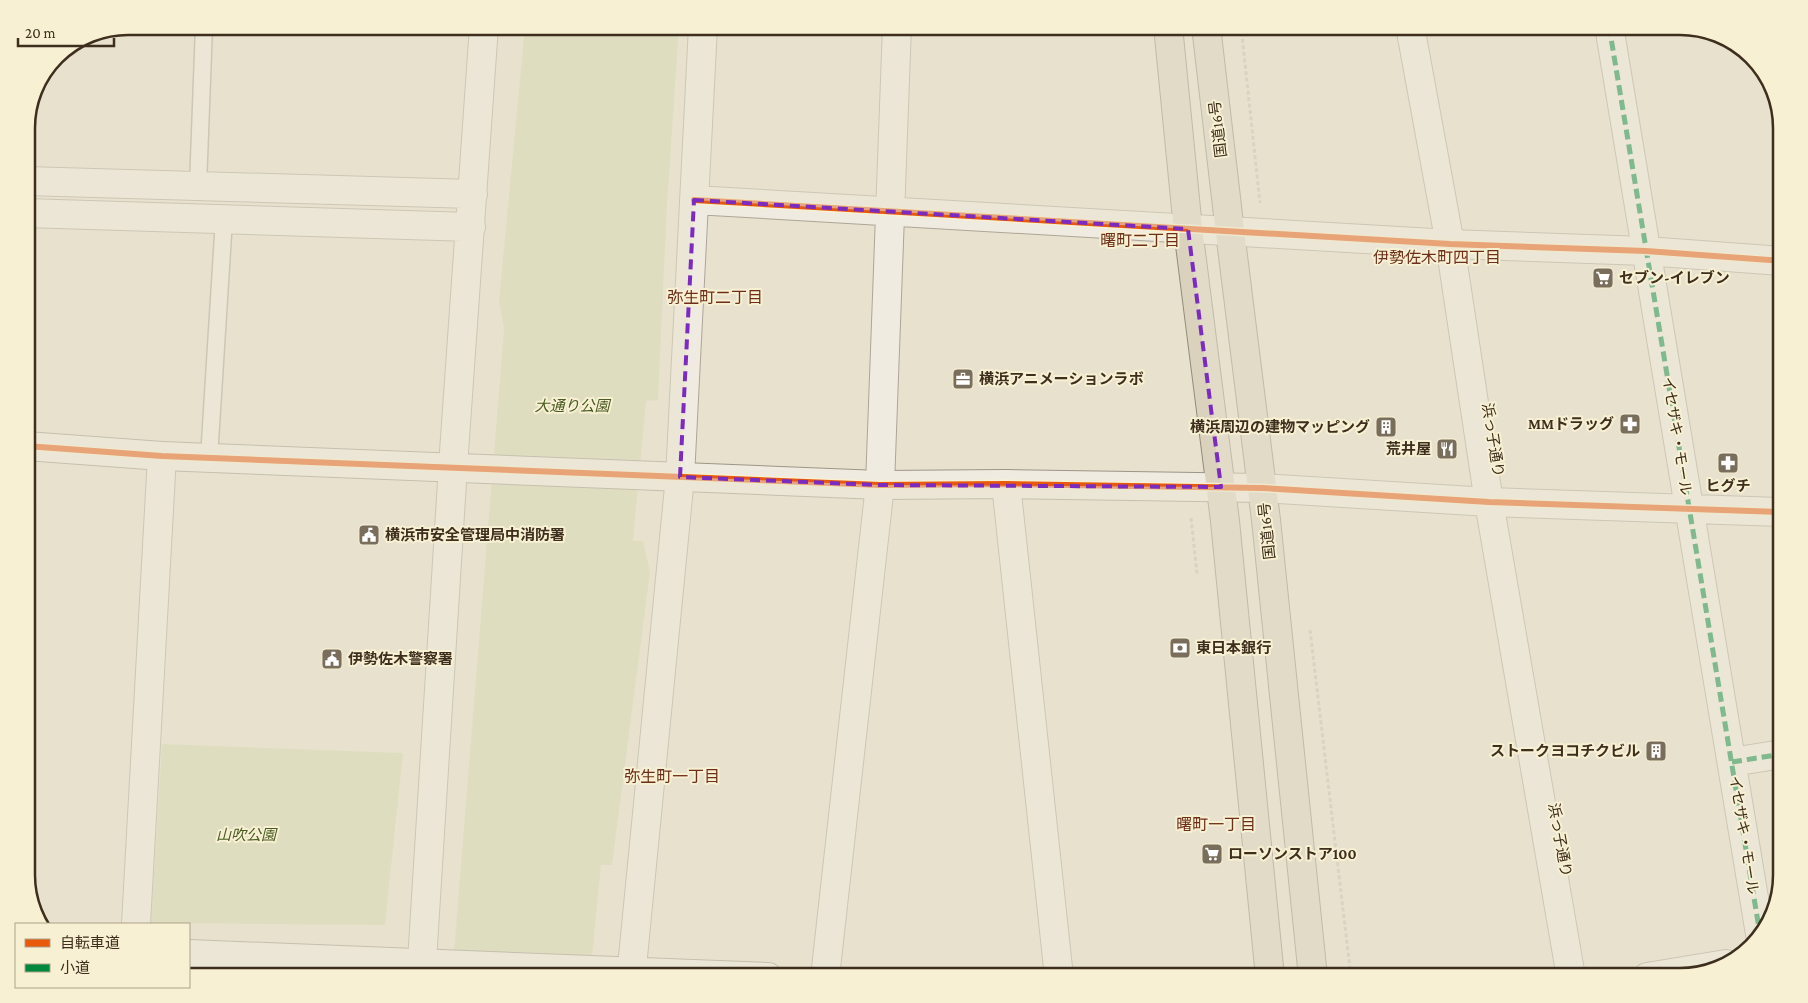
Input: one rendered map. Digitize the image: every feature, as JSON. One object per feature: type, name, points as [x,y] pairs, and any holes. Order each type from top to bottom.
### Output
[{"type":"highway","points":[[1169,35],[1188,228],[1221,487],[1269,968]]},
{"type":"highway","name":"国道16号","points":[[1207,35],[1262,488],[1312,968]]},
{"type":"street","points":[[421,968],[453,466],[474,194],[483,35]]},
{"type":"street","points":[[632,968],[680,477],[703,35]]},
{"type":"street","points":[[827,968],[880,485],[897,35]]},
{"type":"street","name":"浜っ子通り","points":[[1412,35],[1450,244],[1489,502],[1569,968]]},
{"type":"street","name":"イセザキ・モール","points":[[1610,35],[1758,925]]},
{"type":"street","points":[[35,181],[474,194]]},
{"type":"street","points":[[694,200],[1450,244],[1646,251],[1773,260]]},
{"type":"street","points":[[35,213],[471,227]]},
{"type":"street","points":[[35,447],[162,456],[453,466],[880,485],[1006,484],[1262,488],[1489,502],[1773,512]]},
{"type":"street","points":[[136,923],[162,456]]},
{"type":"street","points":[[1006,484],[1058,968]]},
{"type":"street","points":[[1732,762],[1773,755]]},
{"type":"street","points":[[190,954],[392,968]]},
{"type":"lane","points":[[198,186],[204,35]]},
{"type":"lane","points":[[209,458],[224,219]]},
{"type":"path","points":[[1310,628],[1351,968]]},
{"type":"highlighted area","points":[[694,200],[1188,229],[1221,487],[880,485],[680,477]]},
{"type":"green space","name":"大通り公園","points":[[524,35],[678,35],[667,205],[658,400],[646,401],[633,541],[643,541],[650,572],[612,865],[601,865],[591,968],[453,968],[504,329],[499,301]]},
{"type":"green space","name":"山吹公園","points":[[162,744],[403,753],[385,925],[151,923]]},
{"type":"marked path","points":[[1610,35],[1758,925]]},
{"type":"marked path","points":[[1732,762],[1773,755]]},
{"type":"cycle path","points":[[694,200],[1450,244],[1646,251],[1773,260]]},
{"type":"cycle path","points":[[35,447],[162,456],[880,485],[1006,484],[1262,488],[1489,502],[1773,512]]},
{"type":"place","name":"セブン-イレブン","points":[[1603,278]]},
{"type":"place","name":"横浜アニメーションラボ","points":[[963,379]]},
{"type":"place","name":"MMドラッグ","points":[[1630,424]]},
{"type":"place","name":"横浜周辺の建物マッピング","points":[[1386,427]]},
{"type":"place","name":"荒井屋","points":[[1447,449]]},
{"type":"place","name":"ヒグチ","points":[[1728,463]]},
{"type":"place","name":"横浜市安全管理局中消防署","points":[[369,535]]},
{"type":"place","name":"東日本銀行","points":[[1180,648]]},
{"type":"place","name":"伊勢佐木警察署","points":[[332,659]]},
{"type":"place","name":"ストークヨコチクビル","points":[[1656,751]]},
{"type":"place","name":"ローソンストア100","points":[[1212,854]]},
{"type":"district","name":"曙町二丁目","points":[[1140,240]]},
{"type":"district","name":"伊勢佐木町四丁目","points":[[1437,257]]},
{"type":"district","name":"弥生町二丁目","points":[[715,297]]},
{"type":"district","name":"弥生町一丁目","points":[[672,776]]},
{"type":"district","name":"曙町一丁目","points":[[1216,824]]}]
